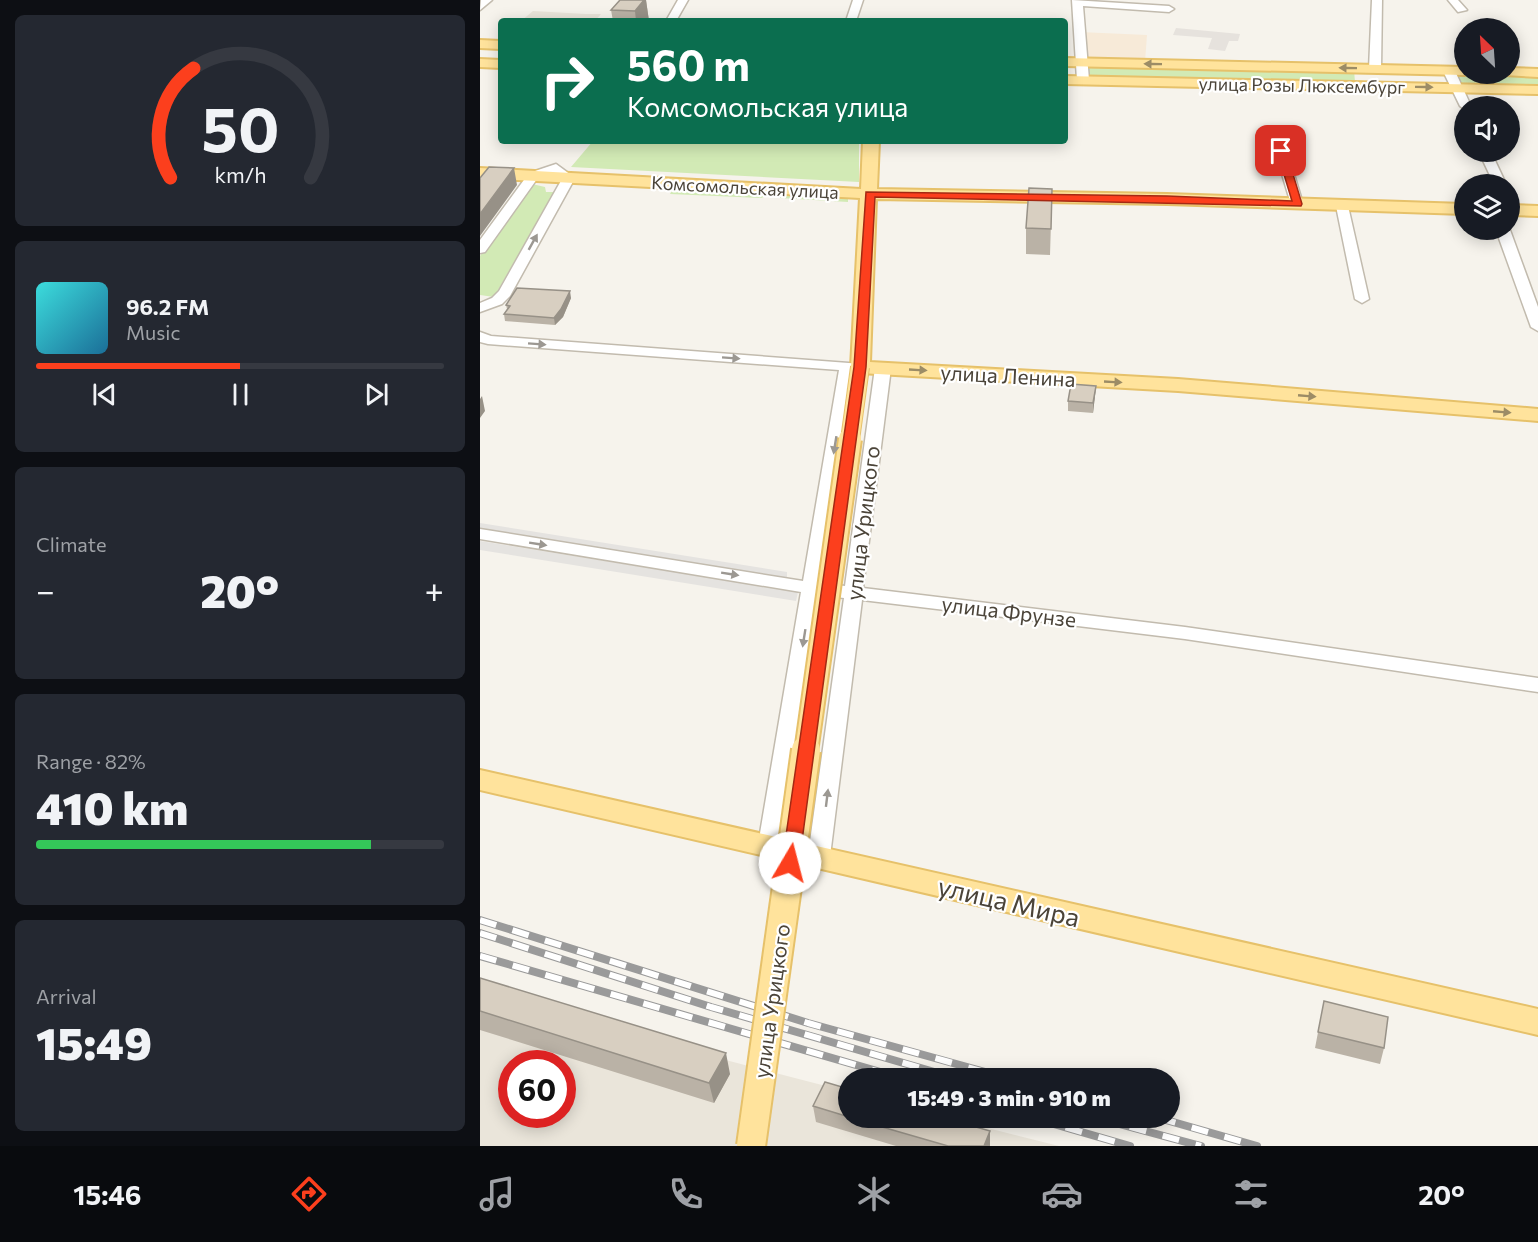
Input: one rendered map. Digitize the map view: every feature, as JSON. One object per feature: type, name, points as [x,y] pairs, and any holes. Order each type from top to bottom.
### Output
[{"type":"main road","points":[[480,44],[498,45]]},
{"type":"main road","name":"улица Розы Люксембург","points":[[1068,62],[1454,71]]},
{"type":"main road","points":[[480,63],[498,64]]},
{"type":"main road","points":[[1520,72],[1538,73]]},
{"type":"main road","name":"улица Розы Люксембург","points":[[1068,80],[1538,90]]},
{"type":"main road","name":"улица Урицкого","points":[[751,1146],[863,367],[871,144]]},
{"type":"main road","name":"Комсомольская улица","points":[[480,173],[870,194],[1155,199],[1454,209]]},
{"type":"main road","points":[[1520,209],[1538,211]]},
{"type":"main road","name":"улица Ленина","points":[[863,367],[1178,386],[1538,415]]},
{"type":"main road","name":"улица Мира","points":[[480,780],[819,856],[1178,942],[1538,1022]]},
{"type":"street","points":[[480,7],[487,0]]},
{"type":"street","points":[[673,18],[682,0]]},
{"type":"street","points":[[852,18],[858,0]]},
{"type":"street","points":[[1375,69],[1377,0]]},
{"type":"street","points":[[1453,0],[1462,10]]},
{"type":"street","points":[[1083,80],[1077,1],[1169,9]]},
{"type":"street","points":[[1449,71],[1462,96]]},
{"type":"street","points":[[1281,151],[1297,204]]},
{"type":"street","points":[[480,249],[533,176]]},
{"type":"street","points":[[480,308],[497,301],[505,293],[569,178]]},
{"type":"street","points":[[1342,206],[1362,299]]},
{"type":"street","points":[[1507,240],[1538,327]]},
{"type":"street","name":"улица Ленина","points":[[480,336],[488,340],[863,367]]},
{"type":"street","name":"улица Урицкого","points":[[770,845],[812,588],[863,367]]},
{"type":"street","name":"улица Урицкого","points":[[819,856],[854,593],[863,367]]},
{"type":"street","name":"улица Фрунзе","points":[[480,534],[812,588],[1185,633],[1538,685]]},
{"type":"shaded area","points":[[533,11],[601,14],[598,18],[525,18]]},
{"type":"shaded area","points":[[1176,28],[1240,34],[1238,41],[1229,41],[1225,51],[1208,49],[1212,38],[1173,35]]},
{"type":"shaded area","points":[[1080,32],[1147,35],[1145,62],[1083,60]]},
{"type":"shaded area","points":[[480,523],[787,572],[787,579],[480,530]]},
{"type":"shaded area","points":[[480,541],[798,592],[796,601],[480,550]]},
{"type":"shaded area","points":[[480,990],[714,1057],[838,1089],[838,1128],[988,1128],[1059,1146],[480,1146]]},
{"type":"green space","points":[[1089,65],[1123,68],[1354,70],[1355,82],[1089,78]]},
{"type":"green space","points":[[1520,75],[1538,75],[1538,86],[1461,84],[1520,84]]},
{"type":"green space","points":[[590,144],[859,144],[859,182],[571,167]]},
{"type":"green space","points":[[532,184],[545,187],[546,192],[555,192],[494,297],[480,295],[480,256]]},
{"type":"green space","points":[[675,185],[768,192],[769,195],[761,198],[670,194]]},
{"type":"green space","points":[[783,191],[848,195],[848,202],[780,198]]},
{"type":"building","points":[[620,0],[644,0],[635,11],[611,10]]},
{"type":"building","points":[[489,167],[514,168],[480,214],[480,178]]},
{"type":"building","points":[[1029,188],[1052,189],[1051,229],[1026,228]]},
{"type":"building","points":[[517,288],[570,291],[554,318],[504,314],[510,306],[506,305]]},
{"type":"building","points":[[1071,384],[1096,386],[1093,403],[1068,401]]},
{"type":"building","points":[[480,978],[726,1053],[709,1083],[480,1011]]},
{"type":"building","points":[[1324,1001],[1388,1017],[1384,1048],[1318,1032]]},
{"type":"building","points":[[825,1082],[838,1086],[838,1114],[813,1106]]},
{"type":"building","points":[[886,1128],[980,1128],[990,1131],[984,1146],[948,1146]]},
{"type":"railway","points":[[480,920],[808,1023],[971,1068]]},
{"type":"railway","points":[[480,933],[711,1007],[921,1068]]},
{"type":"railway","points":[[480,956],[866,1068]]},
{"type":"railway","points":[[1180,1124],[1257,1146]]},
{"type":"railway","points":[[1068,1128],[1130,1146]]},
{"type":"railway","points":[[1134,1128],[1201,1146]]},
{"type":"route","points":[[790,863],[860,367],[870,194],[1167,199],[1297,204],[1281,151]]}]
